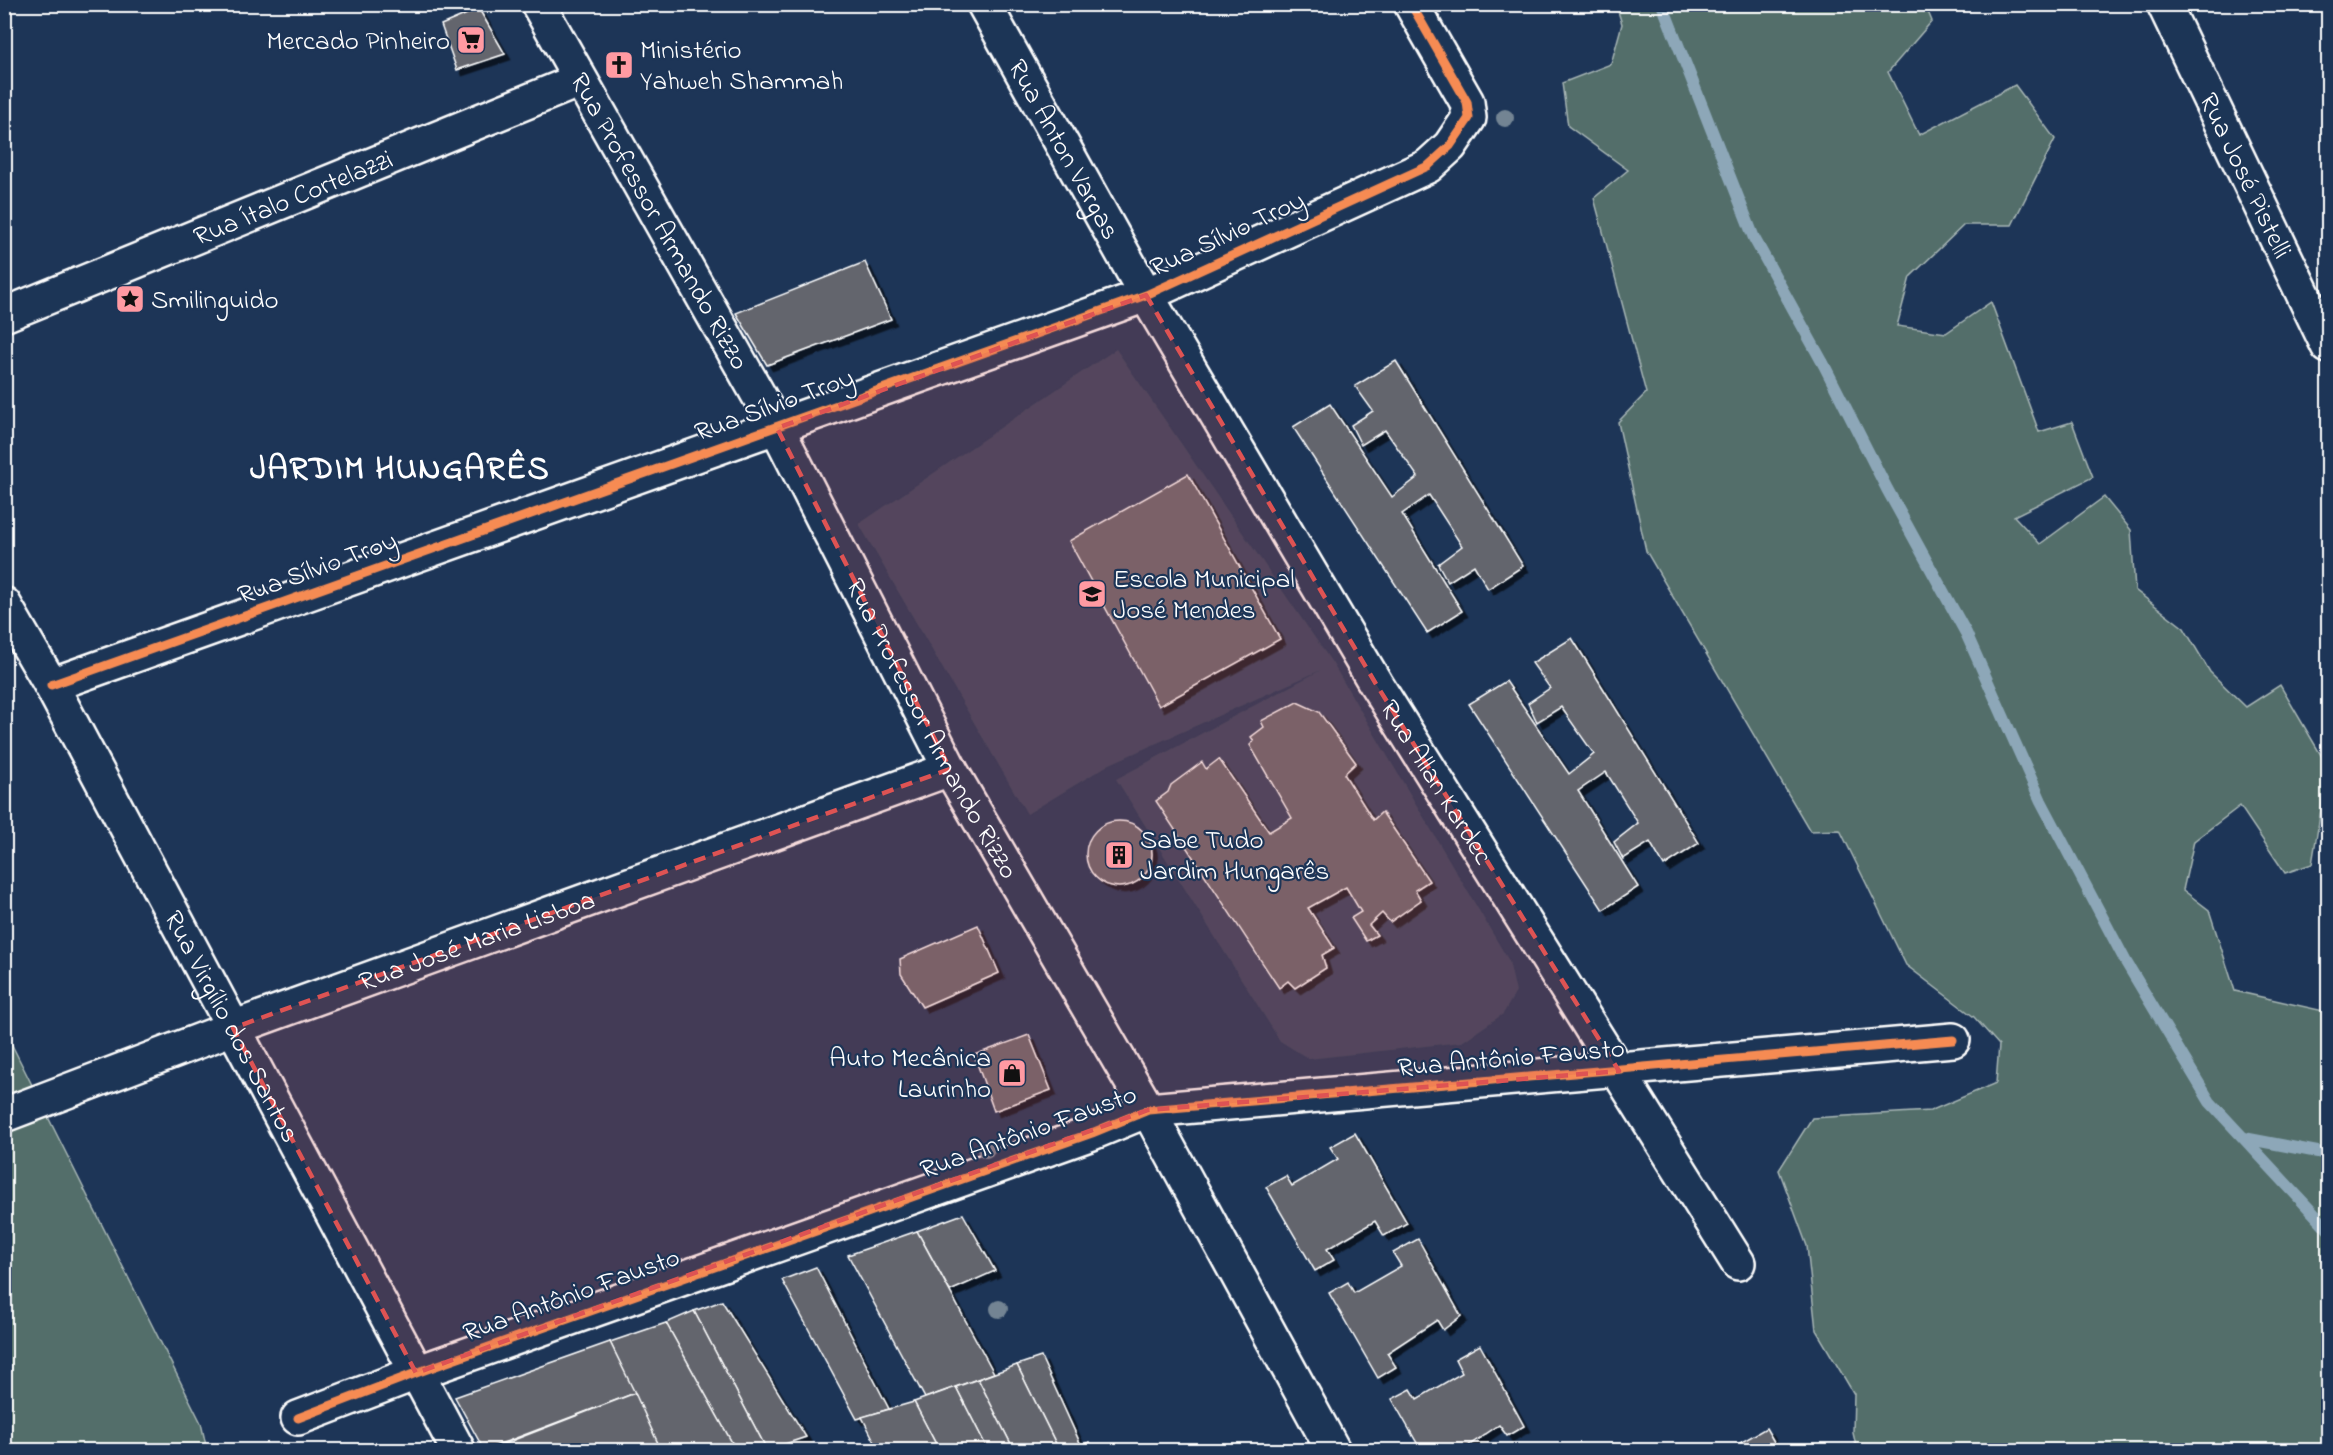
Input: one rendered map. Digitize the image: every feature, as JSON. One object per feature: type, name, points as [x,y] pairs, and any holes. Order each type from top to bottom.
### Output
[{"type":"street","name":"Rua Professor Armando Rizzo","points":[[538,4],[777,428],[950,770],[1148,1110],[1333,1450]]},
{"type":"street","name":"Rua Anton Vargas","points":[[984,4],[1146,295]]},
{"type":"street","name":"Rua Sílvio Troy","points":[[51,685],[1146,295],[1428,166],[1450,146],[1469,118],[1467,102],[1411,4]]},
{"type":"street","name":"Rua José Pistelli","points":[[2164,4],[2328,346]]},
{"type":"street","name":"Rua Ítalo Cortelazzi","points":[[4,315],[580,80]]},
{"type":"street","name":"Rua Allan Kardec","points":[[1146,295],[1397,719],[1738,1263]]},
{"type":"street","name":"Rua Virgílio dos Santos","points":[[4,604],[51,685],[458,1450]]},
{"type":"street","name":"Rua José Maria Lisboa","points":[[4,1115],[233,1028],[950,770]]},
{"type":"street","name":"Rua Antônio Fausto","points":[[298,1418],[416,1373],[1092,1133],[1148,1110],[1619,1071],[1953,1040]]},
{"type":"highlighted area","points":[[1146,295],[1376,684],[1619,1071],[1148,1110],[416,1373],[233,1028],[950,769],[777,428]]},
{"type":"shaded area","points":[[1116,349],[1333,664],[1509,961],[1516,992],[1503,1014],[1462,1042],[1309,1059],[1280,1041],[1116,779],[1321,670],[1110,764],[1027,814],[859,524]]},
{"type":"green space","points":[[1716,4],[1925,5],[1932,21],[1888,72],[1919,135],[2015,85],[2055,139],[2012,225],[1964,225],[1910,277],[1897,326],[1946,333],[1991,302],[2039,432],[2072,422],[2093,477],[2014,516],[2040,544],[2104,497],[2131,530],[2135,590],[2184,628],[2210,672],[2246,707],[2280,685],[2328,767],[2312,864],[2285,873],[2240,806],[2194,841],[2183,890],[2209,910],[2235,991],[2328,1012],[2328,1450],[1857,1450],[1853,1433],[1854,1394],[1816,1330],[1807,1246],[1779,1170],[1812,1118],[1930,1111],[1996,1083],[1999,1045],[1974,1017],[1906,965],[1840,830],[1810,831],[1646,551],[1618,422],[1646,393],[1594,198],[1628,170],[1568,126],[1562,83],[1611,64],[1622,24],[1616,5],[1699,5],[1702,11]]},
{"type":"green space","points":[[4,1029],[201,1423],[207,1450],[5,1450]]},
{"type":"building","name":"Mercado Pinheiro","points":[[479,9],[505,54],[457,70],[441,25]]},
{"type":"building","points":[[865,262],[891,319],[767,365],[736,313]]},
{"type":"building","points":[[1396,361],[1523,566],[1488,589],[1474,565],[1448,582],[1438,564],[1462,546],[1429,495],[1402,514],[1462,611],[1427,633],[1293,427],[1330,404],[1392,497],[1418,477],[1385,430],[1361,445],[1351,425],[1373,411],[1355,386]]},
{"type":"building","points":[[1188,474],[1280,639],[1159,706],[1069,541]]},
{"type":"building","points":[[1572,638],[1699,843],[1664,866],[1650,842],[1623,859],[1614,842],[1638,823],[1606,772],[1578,791],[1638,887],[1603,910],[1469,704],[1506,681],[1569,774],[1594,754],[1561,707],[1537,722],[1528,703],[1550,688],[1532,663]]},
{"type":"building","points":[[1297,702],[1319,712],[1356,763],[1344,774],[1373,820],[1382,812],[1429,881],[1415,890],[1421,900],[1390,922],[1382,913],[1369,925],[1377,935],[1366,941],[1351,918],[1361,912],[1346,887],[1308,908],[1334,948],[1322,955],[1326,968],[1295,988],[1288,981],[1279,988],[1156,801],[1168,792],[1171,785],[1202,762],[1206,769],[1219,759],[1269,832],[1292,818],[1250,745],[1254,741],[1251,737],[1264,727],[1261,721]]},
{"type":"building","name":"Sabe Tudo Jardim Hungarês","points":[[1119,821],[1132,824],[1142,831],[1149,841],[1152,854],[1149,867],[1142,877],[1132,884],[1119,887],[1106,884],[1096,877],[1089,867],[1086,854],[1089,841],[1096,831],[1106,824]]},
{"type":"building","points":[[978,925],[999,973],[922,1007],[901,974],[900,959]]},
{"type":"building","name":"Auto Mecânica Laurinho","points":[[1029,1035],[1051,1090],[994,1111],[974,1055]]},
{"type":"building","points":[[1355,1133],[1407,1223],[1384,1236],[1375,1221],[1327,1249],[1334,1260],[1315,1271],[1266,1187],[1286,1176],[1292,1186],[1338,1159],[1330,1147]]},
{"type":"building","points":[[963,1214],[995,1271],[950,1291],[917,1231]]},
{"type":"building","points":[[917,1231],[994,1373],[925,1398],[848,1255]]},
{"type":"building","points":[[1418,1239],[1461,1316],[1443,1330],[1437,1320],[1387,1353],[1396,1367],[1378,1378],[1329,1293],[1348,1282],[1354,1293],[1401,1266],[1393,1253]]},
{"type":"building","points":[[816,1267],[889,1409],[857,1419],[782,1280]]},
{"type":"building","points":[[722,1301],[806,1437],[767,1450],[694,1311]]},
{"type":"building","points":[[694,1311],[767,1450],[736,1450],[666,1323]]},
{"type":"building","points":[[666,1323],[736,1450],[661,1450],[610,1342]]},
{"type":"building","points":[[610,1342],[635,1393],[484,1450],[455,1397]]},
{"type":"building","points":[[1480,1345],[1524,1426],[1507,1436],[1499,1425],[1462,1450],[1421,1450],[1392,1399],[1411,1389],[1417,1399],[1462,1373],[1455,1359]]},
{"type":"building","points":[[1041,1357],[1081,1445],[1090,1442],[1094,1450],[1059,1450],[1017,1365]]},
{"type":"building","points":[[1017,1365],[1059,1450],[1014,1450],[978,1379]]},
{"type":"building","points":[[978,1379],[1014,1450],[988,1450],[956,1387]]},
{"type":"building","points":[[956,1387],[988,1450],[939,1450],[914,1402]]},
{"type":"building","points":[[635,1393],[661,1450],[488,1450]]},
{"type":"building","points":[[914,1402],[939,1450],[879,1450],[862,1417]]},
{"type":"building","points":[[1766,1428],[1777,1447],[1771,1450],[1728,1450]]},
{"type":"waterway","points":[[1662,4],[1754,238],[1966,633],[2041,801],[2126,962],[2210,1102],[2328,1229]]},
{"type":"waterway","points":[[2244,1138],[2328,1154]]},
{"type":"cycle path","points":[[51,685],[1146,295],[1428,166],[1450,146],[1469,118],[1467,102],[1411,4]]},
{"type":"cycle path","points":[[298,1418],[416,1373],[1092,1133],[1148,1110],[1953,1040]]},
{"type":"place","name":"Mercado Pinheiro","points":[[471,40]]},
{"type":"place","name":"Ministério Yahweh Shammah","points":[[619,65]]},
{"type":"place","name":"Smilinguido","points":[[130,299]]},
{"type":"place","name":"Escola Municipal José Mendes","points":[[1092,594]]},
{"type":"place","name":"Sabe Tudo Jardim Hungarês","points":[[1119,855]]},
{"type":"place","name":"Auto Mecânica Laurinho","points":[[1012,1073]]},
{"type":"district","name":"JARDIM HUNGARÊS","points":[[400,466]]}]
